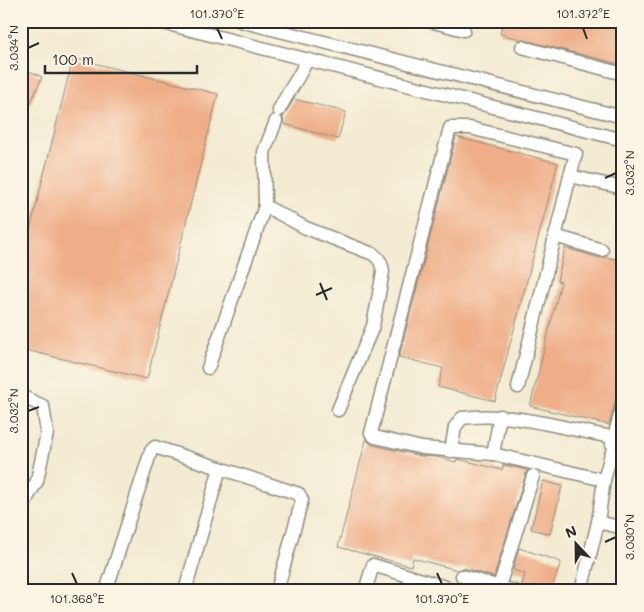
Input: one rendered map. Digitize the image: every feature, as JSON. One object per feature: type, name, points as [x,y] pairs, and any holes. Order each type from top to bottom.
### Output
[{"type":"street","points":[[156,21],[385,81],[623,140]]},
{"type":"street","points":[[430,21],[464,30]]},
{"type":"street","points":[[245,44],[247,22],[390,60],[623,117]]},
{"type":"street","points":[[522,48],[623,74]]},
{"type":"street","points":[[208,368],[265,206],[264,152],[286,96],[300,76],[307,60]]},
{"type":"street","points":[[385,81],[390,60]]},
{"type":"street","points":[[518,387],[576,154],[470,128],[450,128],[371,433],[375,437],[403,444],[451,451],[492,454],[604,480]]},
{"type":"street","points":[[570,176],[623,188]]},
{"type":"street","points":[[265,206],[306,228],[373,254],[382,265],[383,272],[373,326],[338,410]]},
{"type":"street","points":[[555,236],[602,250]]},
{"type":"street","points":[[21,396],[43,406],[47,433],[37,481],[24,497],[21,512]]},
{"type":"street","points":[[581,591],[598,522],[604,480],[617,455],[613,437],[623,404]]},
{"type":"street","points":[[451,451],[455,427],[462,418],[500,416],[613,437]]},
{"type":"street","points":[[492,454],[500,416]]},
{"type":"street","points":[[106,591],[151,451],[155,447],[299,494],[302,500],[277,591]]},
{"type":"street","points":[[185,591],[220,468]]},
{"type":"street","points":[[499,586],[533,476]]},
{"type":"street","points":[[598,522],[623,528]]},
{"type":"street","points":[[365,591],[373,565],[458,591]]},
{"type":"street","points":[[462,576],[514,591]]},
{"type":"building","points":[[503,21],[623,21],[623,65],[500,34]]},
{"type":"building","points":[[73,58],[218,94],[147,379],[21,349],[21,266]]},
{"type":"building","points":[[21,67],[42,77],[21,125]]},
{"type":"building","points":[[294,99],[346,112],[338,139],[284,124],[283,117]]},
{"type":"building","points":[[456,137],[558,163],[495,401],[438,387],[443,368],[399,357]]},
{"type":"building","points":[[565,248],[600,258],[606,257],[623,261],[623,373],[609,425],[530,406],[561,282],[557,281]]},
{"type":"building","points":[[366,440],[373,445],[420,456],[437,457],[456,462],[457,459],[502,470],[503,465],[527,470],[494,577],[464,568],[457,570],[413,558],[411,566],[338,547]]},
{"type":"building","points":[[543,481],[562,486],[550,534],[531,529]]},
{"type":"building","points":[[519,548],[561,562],[551,591],[534,591],[521,587],[525,574],[513,570]]},
{"type":"building","points":[[401,582],[427,590],[427,591],[398,591]]}]
